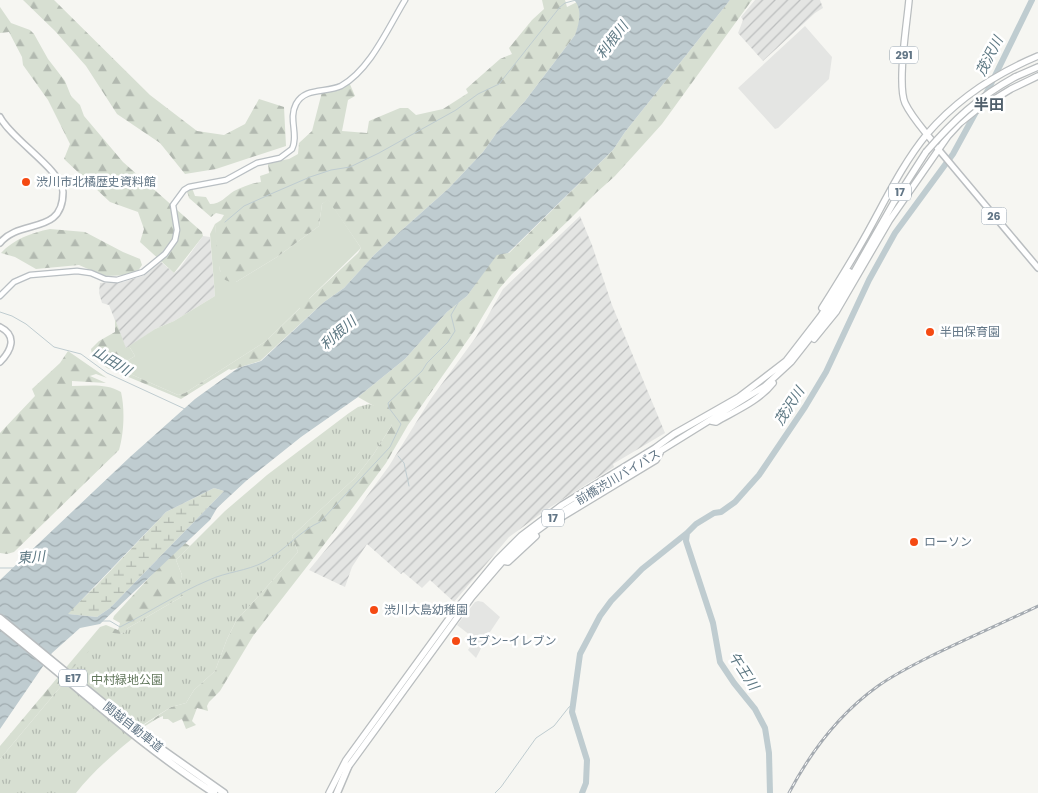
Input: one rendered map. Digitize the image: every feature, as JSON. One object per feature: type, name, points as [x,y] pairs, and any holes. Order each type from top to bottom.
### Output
[{"type":"highway","name":"291","points":[[909,0],[902,93],[908,109],[939,150]]},
{"type":"highway","name":"17","points":[[789,361],[860,247],[912,153],[927,134],[968,95],[986,82],[1038,56]]},
{"type":"highway","name":"前橋渋川バイパス","points":[[367,734],[452,623],[503,561],[524,541],[564,510],[765,386],[785,368],[876,233],[926,152],[965,111],[995,88],[1014,77],[1038,67]]},
{"type":"highway","name":"17","points":[[789,361],[809,344],[836,312],[889,221],[948,136],[975,111],[1011,89],[1038,76]]},
{"type":"highway","name":"前橋渋川バイパス","points":[[367,734],[453,613],[521,536],[562,505],[655,448],[674,434],[739,397],[789,361]]},
{"type":"highway","name":"関越自動車道","points":[[0,618],[144,740],[224,793]]},
{"type":"highway","name":"関越自動車道","points":[[0,625],[144,740],[214,793]]},
{"type":"highway","name":"17","points":[[348,767],[367,734]]},
{"type":"highway","name":"17","points":[[328,793],[346,760],[367,734]]},
{"type":"highway","points":[[336,793],[348,767]]},
{"type":"main road","points":[[0,296],[14,282],[30,275],[77,271],[91,273],[105,279],[117,280],[146,270],[165,254],[175,240],[176,230],[173,205],[184,190],[226,180],[257,163],[280,158],[292,149],[295,140],[292,118],[297,103],[308,94],[342,85],[358,73],[368,61],[405,0]]},
{"type":"main road","points":[[0,117],[8,129],[57,177],[63,194],[60,209],[53,218],[42,224],[15,231],[0,242]]},
{"type":"main road","name":"26","points":[[939,150],[1038,268]]},
{"type":"main road","points":[[0,326],[8,333],[11,346],[8,354],[0,362]]},
{"type":"shaded area","points":[[755,0],[820,0],[823,8],[815,13],[763,61],[738,33],[743,20],[741,17]]},
{"type":"shaded area","points":[[805,26],[832,57],[829,79],[775,129],[738,88]]},
{"type":"shaded area","points":[[580,216],[612,305],[665,433],[613,464],[614,467],[549,508],[509,537],[454,602],[430,580],[422,588],[403,572],[401,574],[367,544],[352,567],[345,587],[309,570],[342,530],[389,466],[430,400],[476,337],[503,289]]},
{"type":"shaded area","points":[[203,236],[210,237],[215,296],[174,321],[155,329],[126,349],[109,305],[102,303],[99,293],[100,283],[123,282],[145,275],[161,262],[174,273]]},
{"type":"shaded area","points":[[475,602],[483,602],[500,617],[476,658],[468,650],[475,639],[457,625]]},
{"type":"green space","points":[[23,0],[54,0],[150,95],[197,131],[224,135],[245,124],[259,99],[284,107],[286,146],[216,169],[185,174],[160,143],[117,114],[86,66],[55,31]]},
{"type":"green space","points":[[542,0],[565,0],[567,7],[577,2],[580,10],[579,23],[575,35],[525,101],[498,131],[483,152],[449,188],[375,254],[344,288],[324,302],[260,361],[229,369],[181,399],[107,368],[92,355],[91,349],[99,341],[115,332],[115,319],[126,348],[129,346],[135,356],[117,367],[178,395],[185,393],[266,341],[300,308],[298,300],[309,299],[361,248],[328,200],[322,204],[319,226],[277,257],[236,282],[228,281],[224,279],[220,269],[215,224],[224,215],[216,213],[211,217],[189,198],[187,191],[192,188],[195,196],[206,197],[210,204],[214,204],[234,191],[261,182],[260,176],[269,173],[268,163],[289,159],[298,154],[299,143],[312,131],[322,92],[349,82],[355,96],[348,100],[342,131],[367,133],[369,121],[400,108],[408,108],[416,115],[443,109],[468,93],[466,89],[500,59],[512,54],[509,48],[532,20],[544,9]]},
{"type":"green space","points":[[730,0],[752,0],[662,124],[615,176],[512,274],[499,289],[474,331],[408,425],[386,463],[253,636],[220,691],[209,702],[207,706],[208,711],[197,708],[192,721],[196,725],[186,729],[182,719],[173,723],[168,719],[163,719],[163,716],[142,728],[171,707],[186,703],[194,690],[215,671],[236,621],[298,552],[292,536],[355,478],[373,455],[392,425],[374,406],[358,397],[405,359],[447,312],[467,296],[497,254],[509,253],[613,150],[625,132]]},
{"type":"green space","points":[[0,7],[11,23],[30,30],[34,34],[48,59],[65,81],[71,96],[80,105],[84,116],[123,162],[202,232],[203,236],[174,273],[140,242],[144,229],[138,212],[110,202],[64,159],[70,144],[48,100],[23,65],[22,57],[9,32],[0,33]]},
{"type":"green space","points":[[328,199],[361,248],[266,341],[185,393],[178,395],[117,367],[135,356],[129,346],[155,329],[174,321],[215,296],[210,234],[215,224],[220,271],[236,282],[277,257],[319,226],[322,204]]},
{"type":"green space","points":[[50,229],[85,232],[140,259],[142,265],[135,275],[104,276],[79,265],[36,269],[15,257],[1,253],[23,237]]},
{"type":"green space","points":[[68,351],[107,378],[96,374],[90,376],[106,383],[72,381],[72,386],[103,386],[121,392],[123,421],[119,450],[14,552],[0,553],[0,433],[35,396],[32,389],[60,363]]},
{"type":"green space","name":"中村緑地公園","points":[[369,404],[384,411],[392,425],[373,455],[355,478],[292,536],[298,552],[236,621],[215,671],[194,690],[186,703],[171,707],[141,726],[143,730],[125,744],[76,793],[0,793],[0,759],[62,685],[71,670],[107,632],[120,634],[125,632],[128,628],[183,596],[178,588],[182,575],[176,560],[225,511],[267,475],[349,413],[358,407]]},
{"type":"green space","points":[[214,488],[224,491],[110,608],[97,617],[67,614],[166,512]]},
{"type":"green space","points":[[185,543],[190,546],[176,560],[182,575],[180,583],[183,596],[128,628],[71,670],[62,685],[0,759],[0,746],[100,627],[106,625],[118,630],[120,623],[113,619],[114,616],[158,568]]},
{"type":"water","name":"利根川","points":[[574,0],[730,0],[625,132],[613,150],[508,253],[497,255],[467,296],[447,312],[405,359],[358,397],[301,437],[246,481],[217,508],[210,520],[100,624],[80,628],[52,653],[0,729],[0,580],[130,457],[195,399],[238,368],[261,361],[324,302],[344,288],[375,254],[449,188],[483,152],[498,131],[525,101],[575,35],[579,17],[577,4]],"holes":[[[214,488],[224,491],[110,608],[97,617],[68,614],[166,512]]]},
{"type":"waterway","points":[[225,222],[244,206],[273,193],[310,177],[331,170],[350,167],[379,153],[456,110],[478,94],[499,84],[560,7],[565,3],[576,0]]},
{"type":"waterway","name":"茂沢川","points":[[582,793],[586,783],[587,760],[572,712],[580,654],[600,616],[611,601],[642,569],[696,524],[714,513],[721,512],[735,502],[759,475],[826,372],[869,280],[895,233],[953,154],[988,90],[1032,0]]},
{"type":"waterway","points":[[102,621],[110,621],[120,627],[198,585],[216,577],[244,570],[264,562],[306,530],[320,522],[390,447],[401,424],[389,408],[388,403],[422,371],[427,363],[448,342],[455,331],[451,315],[458,303]]},
{"type":"waterway","name":"山田川","points":[[0,312],[26,324],[54,347],[81,354],[107,373],[185,409]]},
{"type":"waterway","points":[[398,456],[404,463],[409,486]]},
{"type":"waterway","name":"午王川","points":[[687,533],[686,541],[713,623],[720,662],[755,709],[765,728],[769,753],[770,793]]},
{"type":"waterway","name":"東川","points":[[0,568],[14,568]]},
{"type":"waterway","points":[[495,793],[536,738],[554,726],[569,707],[573,705]]},
{"type":"railway","points":[[789,793],[807,762],[827,734],[851,709],[878,686],[931,656],[1038,606]]},
{"type":"place","name":"渋川市北橘歴史資料館","points":[[26,182]]},
{"type":"place","name":"半田保育園","points":[[930,332]]},
{"type":"place","name":"ローソン","points":[[914,542]]},
{"type":"place","name":"渋川大島幼稚園","points":[[374,610]]},
{"type":"place","name":"セブン-イレブン","points":[[456,641]]},
{"type":"district","name":"半田","points":[[989,105]]}]
